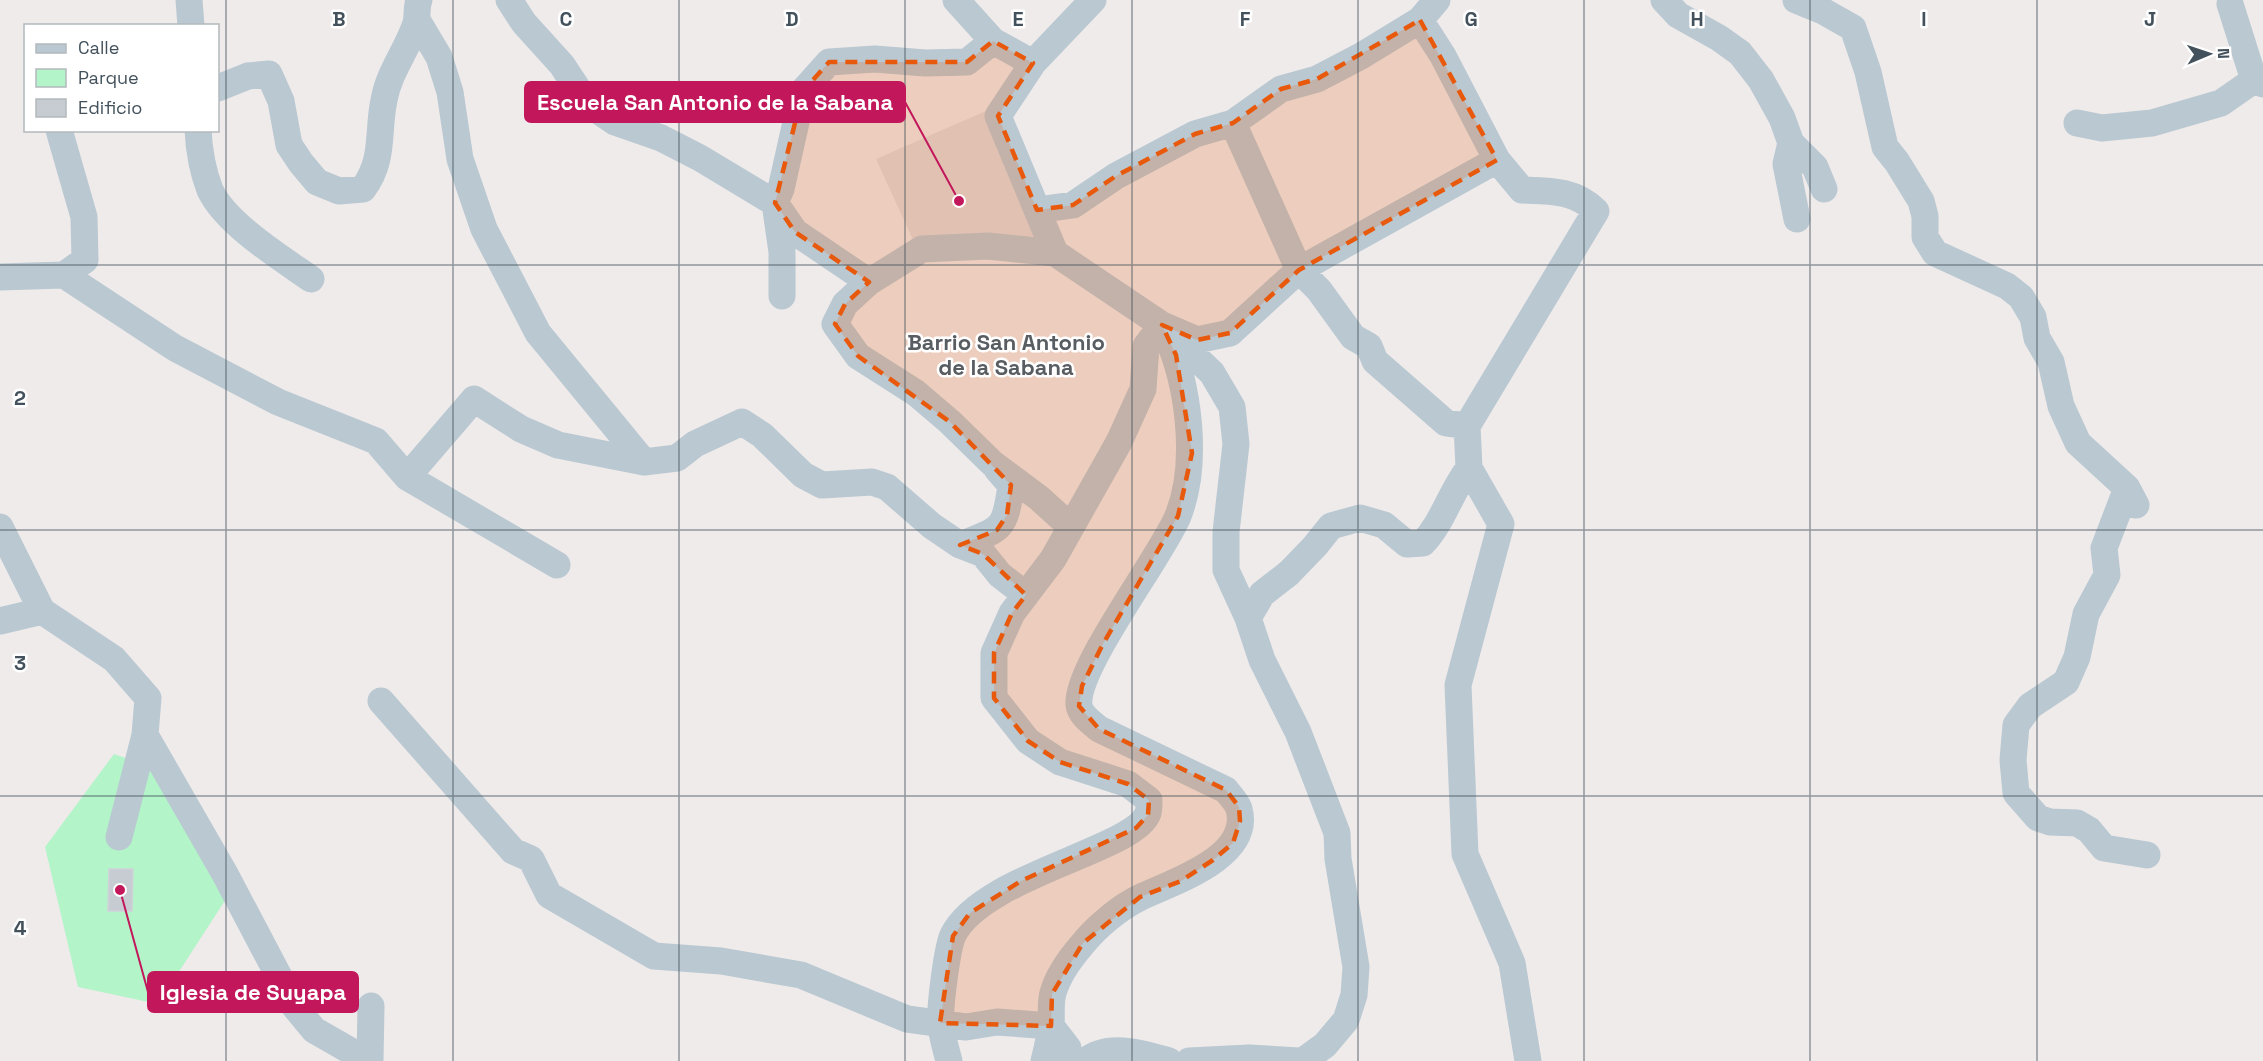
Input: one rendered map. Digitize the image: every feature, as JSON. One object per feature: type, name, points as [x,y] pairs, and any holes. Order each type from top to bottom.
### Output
[{"type":"street","points":[[189,0],[190,24]]},
{"type":"street","points":[[509,0],[524,23],[562,65],[586,103],[615,122],[661,138],[699,158],[775,203],[795,232],[868,282]]},
{"type":"street","points":[[956,0],[993,41],[1033,63]]},
{"type":"street","points":[[1055,253],[998,116],[1033,63],[1093,0]]},
{"type":"street","points":[[1664,0],[1678,15],[1719,38],[1740,53],[1771,99],[1791,143],[1815,167],[1824,189]]},
{"type":"street","points":[[1796,0],[1823,11],[1853,28],[1868,72],[1885,147],[1898,162],[1921,201],[1925,216],[1924,237],[1935,253],[2007,286],[2021,297],[2034,317],[2037,338],[2051,362],[2061,406],[2078,443],[2132,496],[2104,548],[2107,575],[2086,614],[2077,657],[2066,682],[2030,706],[2016,725],[2013,760],[2016,793],[2038,818],[2050,822],[2078,823],[2089,831],[2104,848],[2147,855]]},
{"type":"street","points":[[2077,123],[2102,128],[2152,123],[2221,103],[2259,82],[2230,4]]},
{"type":"street","points":[[219,88],[248,76],[269,74],[281,101],[289,145],[316,182],[339,191],[363,189],[373,174],[380,148],[384,100],[396,63],[418,10]]},
{"type":"street","points":[[418,10],[439,57],[450,92],[460,159],[484,229],[538,333],[644,462]]},
{"type":"street","points":[[1038,210],[1073,206],[1116,176],[1194,134],[1233,123],[1281,89],[1317,79],[1361,56],[1428,10],[1443,56],[1497,160],[1522,190],[1562,192],[1582,199],[1596,211],[1467,426],[1469,468],[1501,524],[1458,686],[1465,854],[1512,963],[1528,1061]]},
{"type":"street","points":[[782,296],[782,252],[775,203],[781,189],[803,91],[829,62],[875,59],[925,63],[967,62],[993,41]]},
{"type":"street","points":[[1233,123],[1299,270],[1318,290],[1353,337],[1369,346],[1375,361],[1446,423],[1467,426]]},
{"type":"street","points":[[0,277],[64,275],[85,261],[84,217],[59,132]]},
{"type":"street","points":[[198,132],[199,148],[211,191],[235,222],[269,250],[311,279]]},
{"type":"street","points":[[1791,143],[1786,164],[1797,219]]},
{"type":"street","points":[[1162,325],[1197,340],[1230,333],[1299,270],[1497,160]]},
{"type":"street","points":[[960,545],[997,530],[1007,515],[1011,484],[950,422],[916,393],[858,356],[835,324],[845,304],[868,282],[922,249],[988,246],[1055,253],[1162,325],[1212,373],[1232,407],[1236,444],[1226,532],[1226,570],[1248,618],[1262,660],[1298,732],[1336,833],[1338,859],[1356,967],[1354,995],[1347,1020],[1325,1045],[1301,1061],[1249,1058],[1189,1061]]},
{"type":"street","points":[[64,275],[175,348],[278,402],[376,441],[407,477],[557,565]]},
{"type":"street","points":[[949,1061],[940,1023],[953,936],[970,913],[1048,867],[1113,842],[1136,828],[1148,814],[1149,800],[1128,784],[1060,762],[1028,741],[994,698],[994,653],[1012,613],[1053,559],[1119,442],[1143,389],[1146,346],[1162,325]]},
{"type":"street","points":[[1044,1061],[1051,1026],[1052,994],[1065,966],[1083,943],[1118,911],[1140,897],[1181,881],[1213,860],[1233,843],[1240,821],[1239,807],[1226,790],[1099,729],[1084,716],[1079,706],[1082,686],[1103,644],[1178,516],[1192,453],[1176,355],[1162,325]]},
{"type":"street","points":[[407,477],[474,399],[521,429],[558,445],[644,462],[678,458],[695,444],[742,422],[762,435],[802,475],[822,485],[872,482],[887,487],[932,526],[960,545],[983,554],[1000,575],[1026,595]]},
{"type":"street","points":[[992,463],[1039,498],[1071,527]]},
{"type":"street","points":[[1248,618],[1262,594],[1289,573],[1331,525],[1360,518],[1384,525],[1407,544],[1423,543],[1433,532],[1456,484],[1469,468]]},
{"type":"street","points":[[0,527],[42,611],[114,659],[148,698],[145,735],[119,837]]},
{"type":"street","points":[[0,621],[42,611]]},
{"type":"street","points":[[381,701],[505,843],[531,859],[549,895],[654,956],[721,961],[801,975],[907,1019],[966,1027],[997,1022],[1051,1026],[1068,1048],[1070,1061]]},
{"type":"street","points":[[145,735],[225,874],[295,1007],[314,1030],[369,1061],[371,1006]]},
{"type":"street","points":[[1086,1061],[1092,1056],[1124,1051],[1169,1061]]},
{"type":"highlighted area","points":[[1420,20],[1497,160],[1299,270],[1230,333],[1197,340],[1162,325],[1176,355],[1192,453],[1178,516],[1103,644],[1082,686],[1079,706],[1099,729],[1226,790],[1239,807],[1240,821],[1233,843],[1213,860],[1181,881],[1140,897],[1083,943],[1052,994],[1051,1026],[940,1023],[953,936],[970,913],[1021,881],[1136,828],[1148,815],[1149,800],[1128,784],[1060,762],[1028,741],[994,698],[994,653],[1012,613],[1026,595],[983,554],[960,545],[997,530],[1007,515],[1011,485],[950,422],[858,356],[835,324],[845,304],[869,282],[795,232],[775,203],[803,91],[829,62],[967,62],[993,41],[1033,63],[998,116],[1037,210],[1073,205],[1116,176],[1195,134],[1233,123],[1281,89],[1317,79]]},
{"type":"shaded area","points":[[988,110],[1038,243],[914,242],[876,159]]},
{"type":"green space","points":[[114,754],[152,767],[226,899],[158,1004],[78,987],[45,847]],"holes":[[[109,869],[133,870],[132,911],[108,910]]]},
{"type":"building","points":[[109,869],[133,869],[132,911],[108,911]]},
{"type":"place","name":"Escuela San Antonio de la Sabana","points":[[959,201]]},
{"type":"place","name":"Iglesia de Suyapa","points":[[120,890]]},
{"type":"district","name":"Barrio San Antonio de la Sabana","points":[[1006,354]]}]
